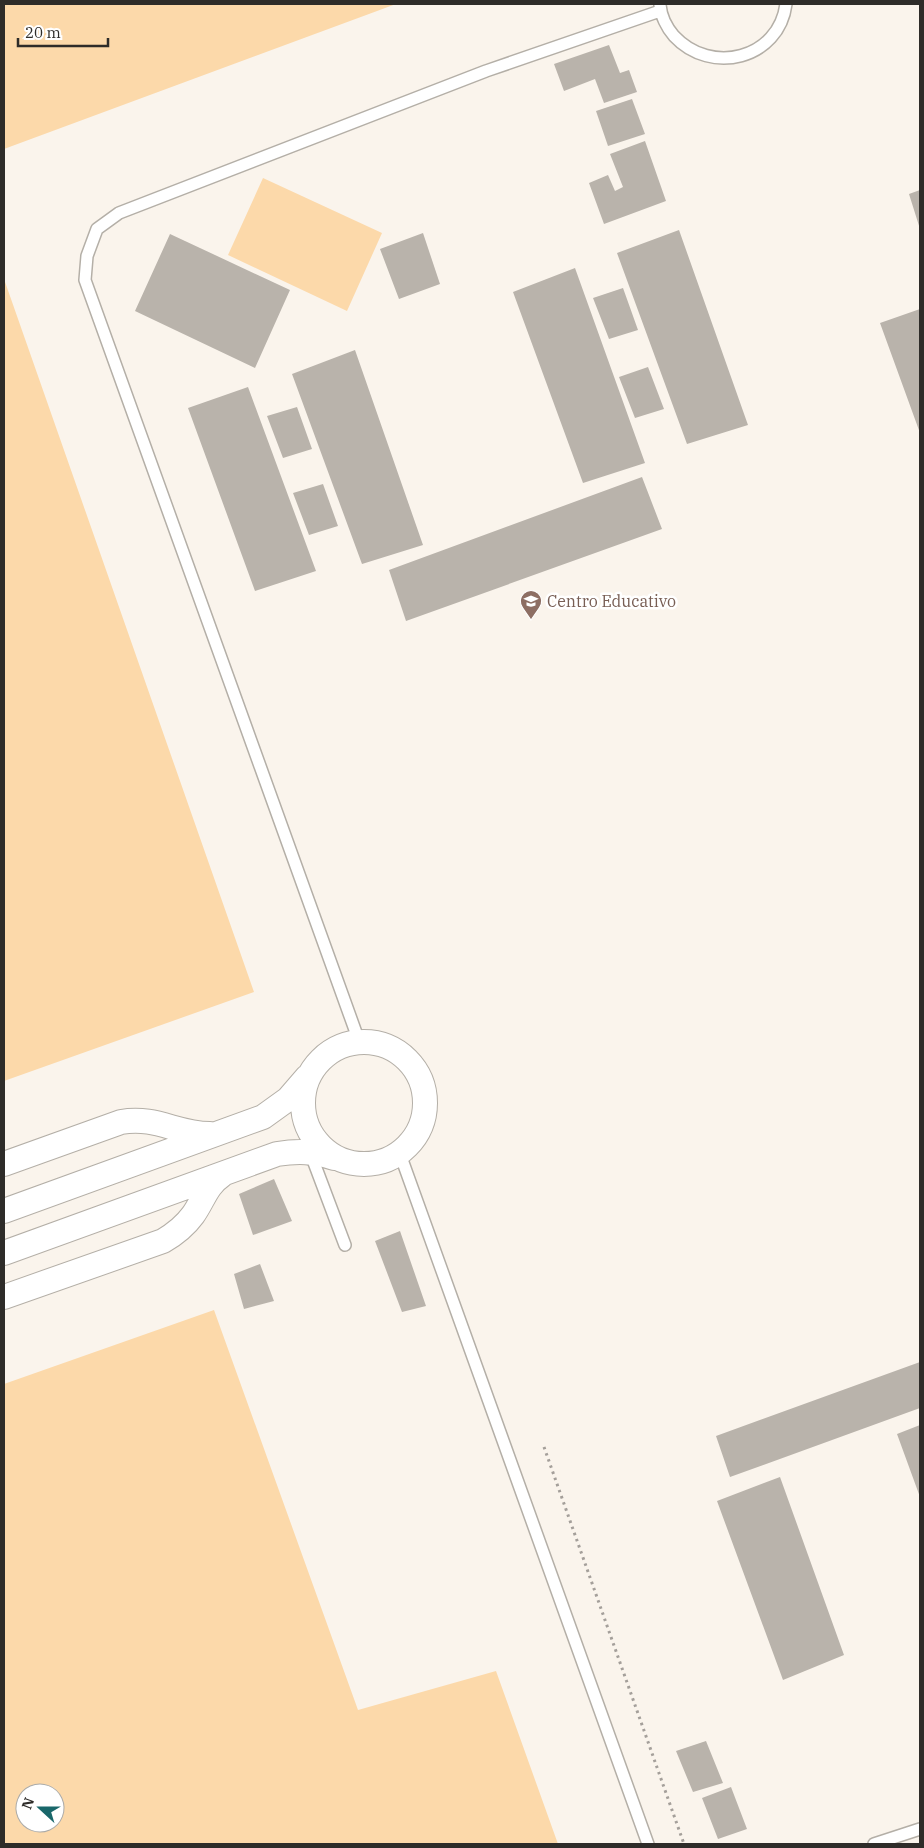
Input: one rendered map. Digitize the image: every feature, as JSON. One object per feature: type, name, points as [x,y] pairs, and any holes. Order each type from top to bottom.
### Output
[{"type":"street","points":[[4,1211],[263,1117],[277,1109],[299,1088],[321,1058],[339,1046],[359,1041],[381,1043],[400,1053],[414,1067],[422,1084],[425,1103],[422,1122],[413,1140],[400,1154],[382,1162],[363,1165],[344,1162],[327,1155],[310,1152],[293,1151],[277,1154],[4,1253]]},
{"type":"street","points":[[308,1076],[302,1096],[303,1118],[312,1138],[327,1153],[344,1162]]},
{"type":"street","points":[[4,1164],[121,1122],[134,1120],[159,1123],[196,1134],[223,1132]]},
{"type":"street","points":[[4,1297],[169,1238],[193,1216],[204,1193],[212,1183],[219,1177],[236,1169]]},
{"type":"lane","points":[[359,1041],[86,280],[87,256],[96,229],[119,213],[486,71],[660,7],[669,30],[683,46],[701,55],[722,59],[743,55],[761,46],[775,31],[785,12],[786,4]]},
{"type":"lane","points":[[310,1152],[345,1245]]},
{"type":"lane","points":[[400,1154],[648,1844]]},
{"type":"lane","points":[[874,1844],[920,1829]]},
{"type":"path","points":[[544,1447],[684,1844]]},
{"type":"shaded area","points":[[4,4],[396,4],[4,149]]},
{"type":"shaded area","points":[[263,178],[382,233],[347,311],[228,255]]},
{"type":"shaded area","points":[[4,279],[254,992],[4,1081]]},
{"type":"shaded area","points":[[214,1310],[358,1710],[496,1671],[558,1844],[4,1844],[4,1384]]},
{"type":"building","points":[[609,45],[620,73],[629,70],[637,92],[604,103],[595,79],[564,91],[554,64]]},
{"type":"building","points":[[632,99],[645,134],[608,146],[596,111]]},
{"type":"building","points":[[645,141],[666,201],[604,224],[589,183],[608,175],[615,191],[623,187],[610,154]]},
{"type":"building","points":[[920,190],[920,229],[909,194]]},
{"type":"building","points":[[679,230],[748,425],[687,444],[617,253]]},
{"type":"building","points":[[423,233],[440,284],[399,299],[380,249]]},
{"type":"building","points":[[170,234],[290,290],[255,368],[135,311]]},
{"type":"building","points":[[575,268],[645,463],[583,483],[513,292]]},
{"type":"building","points":[[623,288],[638,330],[609,339],[593,298]]},
{"type":"building","points":[[920,309],[920,433],[880,323]]},
{"type":"building","points":[[355,350],[423,545],[362,564],[292,374]]},
{"type":"building","points":[[648,367],[664,409],[635,418],[619,377]]},
{"type":"building","points":[[248,387],[316,571],[255,591],[188,408]]},
{"type":"building","points":[[297,407],[312,449],[283,458],[267,416]]},
{"type":"building","points":[[642,477],[662,529],[406,621],[389,570]]},
{"type":"building","points":[[323,484],[338,526],[309,535],[293,493]]},
{"type":"building","points":[[274,1179],[292,1221],[253,1235],[239,1194]]},
{"type":"building","points":[[400,1231],[426,1306],[402,1312],[375,1241]]},
{"type":"building","points":[[260,1264],[274,1301],[244,1309],[234,1274]]},
{"type":"building","points":[[920,1362],[920,1408],[730,1477],[716,1436]]},
{"type":"building","points":[[920,1425],[920,1497],[897,1434]]},
{"type":"building","points":[[780,1477],[844,1655],[783,1680],[717,1501]]},
{"type":"building","points":[[706,1741],[723,1783],[693,1792],[676,1751]]},
{"type":"building","points":[[731,1787],[747,1829],[718,1839],[702,1798]]},
{"type":"place","name":"Centro Educativo","points":[[531,620]]}]
